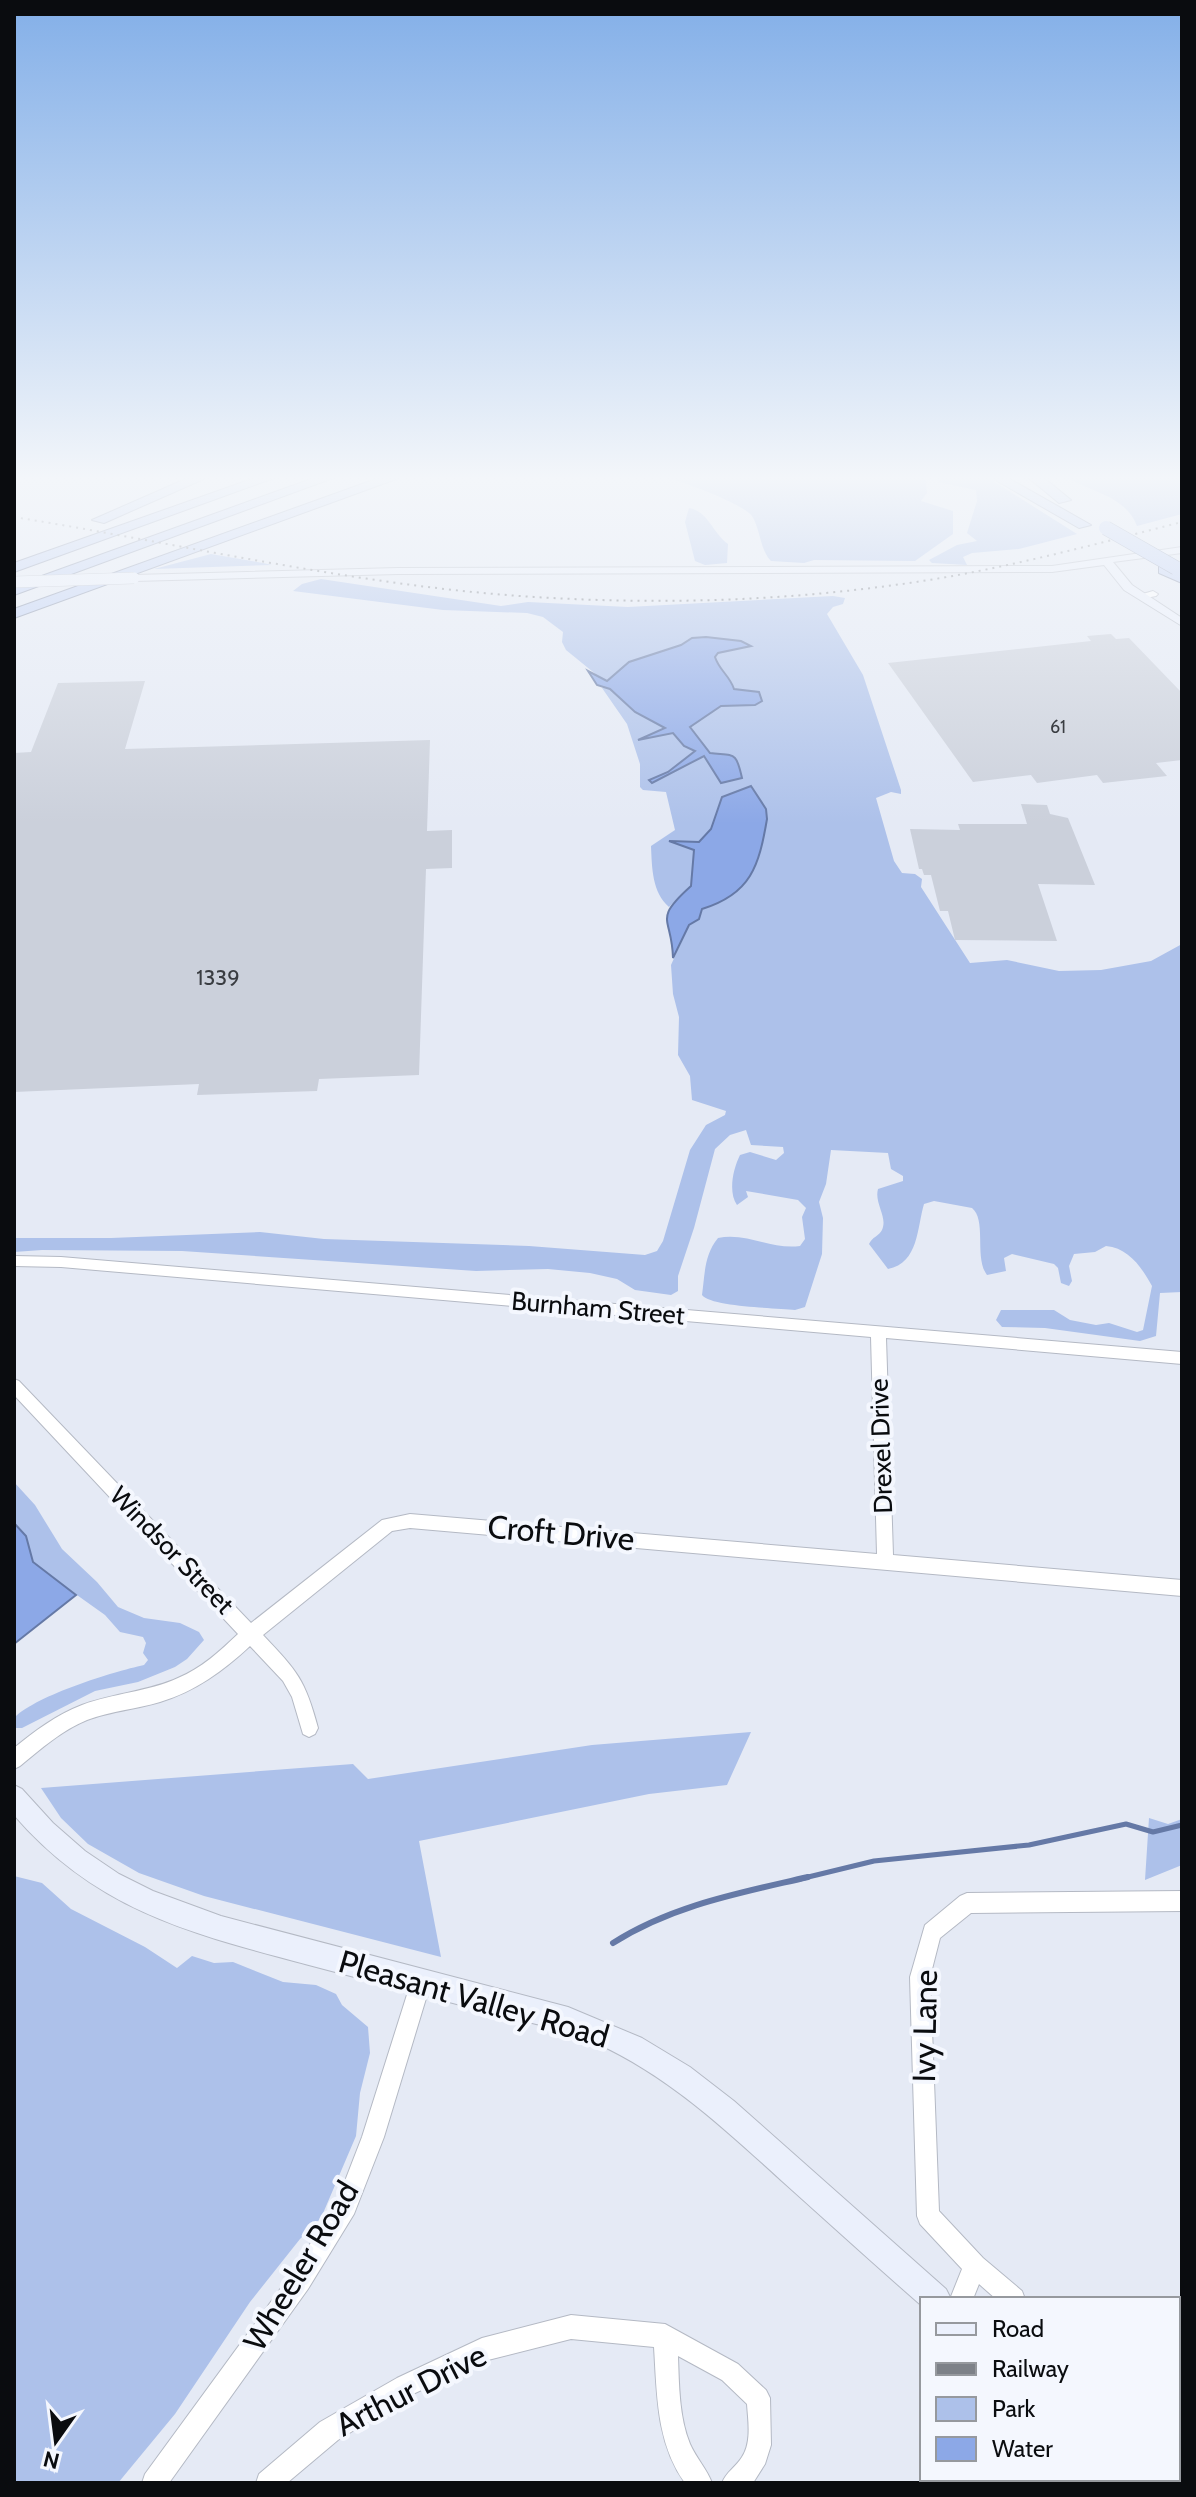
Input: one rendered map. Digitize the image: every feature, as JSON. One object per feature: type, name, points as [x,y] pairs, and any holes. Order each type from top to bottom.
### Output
[{"type":"highway","points":[[14,598],[35,591]]},
{"type":"highway","points":[[14,614],[78,591]]},
{"type":"main road","points":[[1140,591],[1182,623]]},
{"type":"main road","points":[[1147,595],[1182,613]]},
{"type":"main road","name":"Pleasant Valley Road","points":[[14,1797],[73,1859],[135,1899],[218,1928],[594,2030],[642,2052],[678,2075],[736,2120],[934,2297]]},
{"type":"street","name":"Burnham Street","points":[[14,1261],[93,1264],[1182,1358]]},
{"type":"street","name":"Drexel Drive","points":[[878,1332],[885,1560]]},
{"type":"street","name":"Windsor Street","points":[[14,1385],[289,1675],[300,1694],[309,1728]]},
{"type":"street","name":"Croft Drive","points":[[14,1760],[52,1729],[85,1712],[162,1693],[214,1667],[388,1525],[410,1521],[1182,1588]]},
{"type":"street","name":"Ivy Lane","points":[[1012,2297],[975,2266],[928,2216],[920,1977],[932,1932],[967,1903],[1182,1901]]},
{"type":"street","name":"Wheeler Road","points":[[154,2483],[300,2281],[346,2206],[373,2137],[421,1982]]},
{"type":"street","points":[[962,2297],[975,2266]]},
{"type":"street","name":"Arthur Drive","points":[[268,2483],[329,2431],[405,2386],[482,2350],[571,2327],[665,2336],[730,2372],[758,2398],[762,2436],[750,2471],[734,2483]]},
{"type":"street","points":[[665,2336],[672,2434],[685,2466],[700,2483]]},
{"type":"green space","points":[[293,591],[398,591],[501,606],[528,602],[628,607],[833,596],[845,598],[843,604],[833,607],[827,614],[863,675],[901,790],[901,794],[891,792],[876,798],[894,861],[902,873],[915,874],[922,879],[921,887],[970,963],[1007,960],[1059,971],[1101,970],[1151,961],[1182,944],[1182,1292],[1160,1293],[1156,1336],[1140,1341],[1045,1328],[1002,1327],[996,1320],[1001,1310],[1054,1310],[1070,1320],[1096,1325],[1109,1323],[1137,1332],[1143,1330],[1152,1286],[1128,1255],[1106,1246],[1095,1252],[1074,1254],[1069,1266],[1072,1281],[1069,1286],[1061,1283],[1054,1264],[1012,1254],[1004,1258],[1006,1271],[987,1275],[981,1259],[979,1221],[972,1208],[934,1201],[924,1204],[911,1252],[906,1260],[888,1269],[869,1244],[881,1232],[883,1225],[878,1189],[903,1181],[903,1176],[891,1169],[888,1153],[831,1150],[826,1184],[819,1202],[823,1218],[822,1254],[805,1307],[795,1310],[760,1308],[708,1299],[702,1295],[706,1265],[718,1238],[739,1237],[790,1247],[800,1246],[805,1239],[802,1217],[806,1208],[798,1200],[746,1191],[748,1197],[737,1205],[734,1200],[732,1180],[740,1155],[750,1152],[776,1160],[784,1153],[783,1147],[751,1145],[746,1130],[730,1135],[715,1149],[678,1276],[678,1291],[671,1295],[635,1290],[617,1279],[590,1273],[548,1269],[476,1271],[182,1251],[14,1252],[14,1238],[260,1232],[324,1239],[529,1246],[645,1255],[657,1251],[663,1241],[690,1150],[706,1125],[725,1115],[726,1111],[692,1100],[690,1076],[678,1055],[679,1017],[673,994],[671,965],[689,925],[697,920],[688,888],[669,907],[659,894],[654,879],[651,846],[675,830],[666,792],[640,787],[640,764],[627,724],[602,688],[606,688],[598,676],[566,650],[562,642],[563,632],[543,617],[527,613],[443,610]]},
{"type":"green space","points":[[14,1482],[35,1505],[62,1549],[118,1607],[144,1618],[180,1623],[199,1632],[204,1640],[187,1659],[138,1682],[95,1691],[22,1728],[15,1728],[15,1717],[40,1701],[95,1679],[144,1665],[148,1660],[143,1653],[146,1643],[143,1637],[120,1632],[105,1615],[33,1562],[26,1536],[14,1523]]},
{"type":"green space","points":[[751,1732],[727,1785],[649,1794],[419,1841],[441,1957],[204,1896],[139,1873],[88,1844],[61,1818],[41,1788],[353,1764],[368,1779],[592,1745]]},
{"type":"green space","points":[[1149,1818],[1168,1824],[1182,1819],[1182,1865],[1145,1880]]},
{"type":"green space","points":[[14,1876],[42,1883],[71,1909],[145,1947],[177,1968],[192,1956],[214,1963],[233,1962],[283,1982],[316,1985],[336,1994],[342,2005],[368,2027],[370,2053],[360,2093],[356,2136],[321,2218],[300,2239],[250,2302],[175,2414],[118,2483],[14,2483]]},
{"type":"water","points":[[692,638],[741,641],[751,646],[718,653],[715,657],[734,689],[759,692],[762,701],[755,705],[721,706],[690,727],[710,753],[733,756],[742,778],[721,783],[704,756],[652,783],[649,780],[668,772],[695,751],[684,746],[673,733],[638,740],[665,728],[635,712],[610,689],[597,685],[588,671],[607,681],[629,662],[681,645]]},
{"type":"water","points":[[751,786],[766,809],[767,819],[756,864],[750,876],[732,895],[702,909],[699,919],[689,925],[673,958],[668,913],[691,886],[694,850],[669,841],[699,842],[711,829],[722,797]]},
{"type":"water","points":[[14,1523],[26,1536],[33,1562],[76,1595],[14,1644]]},
{"type":"building","points":[[1111,634],[1116,639],[1129,638],[1182,693],[1182,760],[1156,763],[1167,776],[1103,783],[1097,775],[1037,783],[1031,775],[973,782],[888,663],[1091,641],[1087,636]]},
{"type":"building","points":[[145,681],[125,749],[430,740],[427,831],[452,830],[452,868],[426,869],[419,1075],[319,1079],[317,1091],[197,1095],[199,1084],[14,1092],[14,753],[31,752],[58,683]]},
{"type":"building","points":[[1021,804],[1047,805],[1050,814],[1068,818],[1095,885],[1038,884],[1057,941],[955,940],[948,911],[940,911],[931,875],[924,875],[919,869],[910,829],[960,830],[958,824],[1027,824]]},
{"type":"waterway","points":[[800,1879],[874,1861],[1029,1845],[1126,1824],[1153,1832],[1182,1825]]},
{"type":"waterway","points":[[613,1943],[683,1910],[808,1877]]},
{"type":"railway","points":[[462,591],[627,601],[734,599],[852,591]]}]
